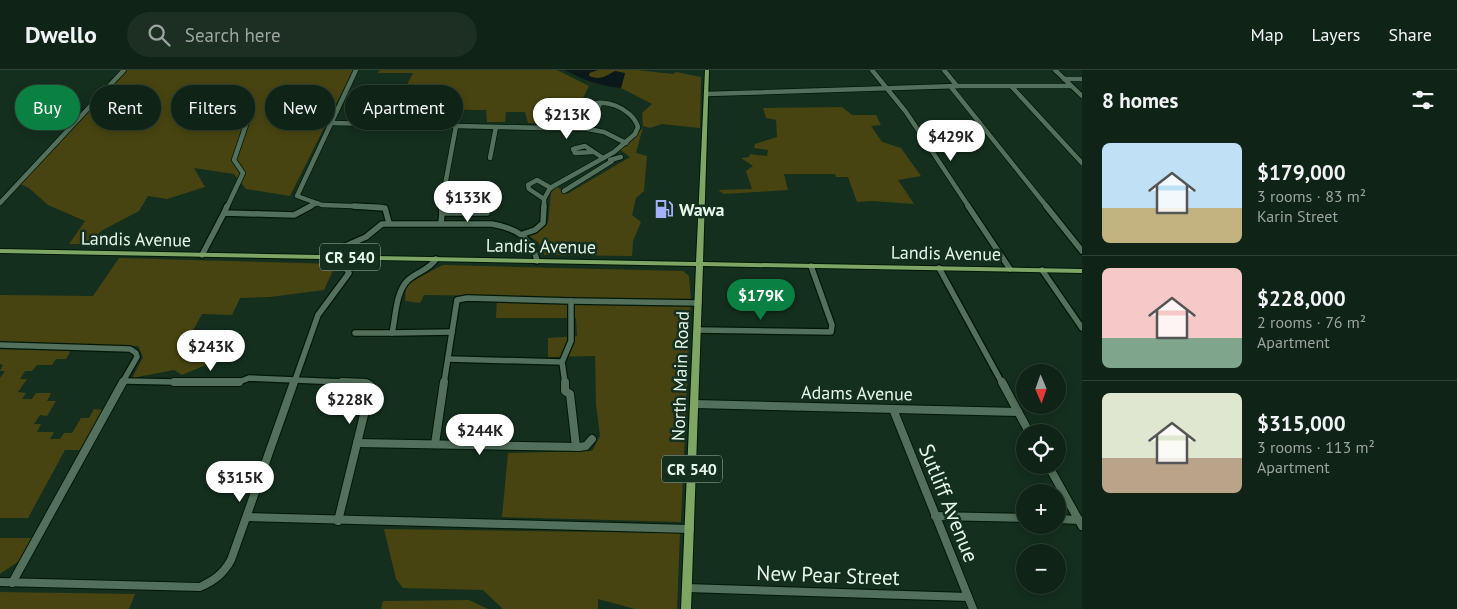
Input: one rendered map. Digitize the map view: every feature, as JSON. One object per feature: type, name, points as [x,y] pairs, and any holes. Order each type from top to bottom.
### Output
[{"type":"main road","name":"North Main Road","points":[[686,609],[707,70]]},
{"type":"main road","name":"Landis Avenue","points":[[0,251],[1082,271]]},
{"type":"street","points":[[0,203],[124,70]]},
{"type":"street","points":[[335,116],[356,70]]},
{"type":"street","points":[[872,70],[906,112],[1010,269]]},
{"type":"street","points":[[944,70],[957,86]]},
{"type":"street","points":[[1055,70],[1082,96]]},
{"type":"street","points":[[1064,79],[1082,79]]},
{"type":"street","points":[[706,94],[888,90],[957,86],[1072,86]]},
{"type":"street","points":[[951,87],[1082,251]]},
{"type":"street","points":[[1012,87],[1082,163]]},
{"type":"street","points":[[523,234],[535,230],[543,224],[544,199],[551,188],[626,143],[636,131],[636,120],[630,114],[610,103],[600,103]]},
{"type":"street","points":[[463,126],[594,129],[626,143]]},
{"type":"street","points":[[490,158],[496,127]]},
{"type":"street","points":[[202,255],[243,173],[242,168],[234,160],[234,155],[245,130]]},
{"type":"street","points":[[329,130],[297,196],[336,207],[385,208],[388,223]]},
{"type":"street","points":[[441,223],[442,213],[440,210],[455,130]]},
{"type":"street","points":[[593,152],[612,161]]},
{"type":"street","points":[[564,191],[620,157]]},
{"type":"street","points":[[566,179],[575,184]]},
{"type":"street","points":[[544,199],[541,195],[529,189],[528,186],[537,180],[551,188]]},
{"type":"street","points":[[224,213],[294,215],[317,203]]},
{"type":"street","points":[[442,213],[487,213]]},
{"type":"street","points":[[331,257],[339,248],[364,239],[375,227],[388,223],[441,223],[504,226],[523,234],[535,247],[537,261]]},
{"type":"street","points":[[0,582],[200,587],[216,580],[225,571],[247,517],[323,303],[344,285],[349,271],[344,265],[346,257]]},
{"type":"street","points":[[392,333],[402,286],[409,279],[431,268],[436,259]]},
{"type":"street","points":[[698,330],[824,334],[831,332],[833,328],[811,266]]},
{"type":"street","points":[[939,268],[1016,408]]},
{"type":"street","points":[[1042,270],[1082,328]]},
{"type":"street","points":[[435,444],[457,300],[467,298],[699,303]]},
{"type":"street","points":[[562,362],[568,354],[573,338],[572,301]]},
{"type":"street","points":[[355,333],[452,332]]},
{"type":"street","points":[[0,345],[130,349],[136,353],[137,357],[126,381],[12,583]]},
{"type":"street","points":[[448,359],[562,362]]},
{"type":"street","points":[[562,362],[564,366],[565,391],[570,394],[571,400],[576,447]]},
{"type":"street","points":[[126,381],[224,383],[239,382],[249,378],[366,383],[371,386],[338,521]]},
{"type":"street","name":"Adams Avenue","points":[[695,404],[1016,412]]},
{"type":"street","name":"Sutliff Avenue","points":[[893,409],[973,609]]},
{"type":"street","points":[[357,443],[576,447],[586,446],[592,439]]},
{"type":"street","points":[[1053,474],[1080,523]]},
{"type":"street","points":[[935,516],[1016,518]]},
{"type":"street","points":[[247,517],[338,521],[690,529]]},
{"type":"street","points":[[1066,520],[1080,523]]},
{"type":"street","name":"New Pear Street","points":[[687,588],[968,597]]},
{"type":"shaded area","points":[[126,70],[353,70],[335,106],[335,85],[265,85],[265,130],[323,130],[290,196],[246,189],[234,174],[194,168],[205,187],[167,199],[148,196],[139,211],[101,231],[92,244],[69,244],[85,221],[48,205],[29,188],[20,184],[70,130],[80,130],[80,119],[90,109],[90,130],[161,130],[161,85],[112,85]]},
{"type":"shaded area","points":[[380,70],[557,70],[589,86],[581,102],[582,115],[560,115],[560,124],[528,123],[525,112],[506,112],[505,122],[487,122],[486,110],[463,110],[463,85],[407,85],[413,73],[377,73]]},
{"type":"shaded area","points":[[565,70],[598,70],[589,73],[589,76],[596,78],[615,71],[625,73],[621,88],[592,82]]},
{"type":"shaded area","points":[[598,70],[637,70],[673,74],[676,72],[701,77],[700,128],[662,124],[650,128],[643,126],[642,113],[652,104],[621,88],[625,73],[602,78],[589,76],[590,72]]},
{"type":"shaded area","points":[[842,107],[852,115],[876,115],[881,125],[871,126],[882,142],[901,148],[921,176],[898,180],[914,204],[872,201],[857,202],[848,177],[836,177],[835,174],[784,174],[788,190],[724,194],[718,190],[752,189],[746,171],[753,166],[741,158],[749,157],[750,154],[767,156],[768,150],[754,148],[755,144],[777,137],[776,120],[766,118],[763,108]]},
{"type":"shaded area","points":[[643,127],[636,153],[647,156],[644,191],[636,198],[632,215],[641,222],[633,241],[632,256],[544,255],[538,242],[529,236],[548,223],[551,191],[556,186],[567,194],[630,157],[619,149],[633,140]]},
{"type":"shaded area","points":[[119,258],[336,264],[324,290],[270,297],[240,298],[232,315],[202,314],[191,334],[220,335],[208,364],[182,375],[174,370],[132,378],[143,357],[138,346],[0,344],[0,295],[93,296]]},
{"type":"shaded area","points":[[443,265],[683,271],[689,276],[691,301],[681,522],[502,517],[508,453],[592,451],[600,436],[596,404],[595,356],[548,357],[548,338],[577,336],[576,318],[496,318],[497,296],[424,295],[420,303],[405,301],[406,284]]},
{"type":"shaded area","points":[[0,349],[71,350],[66,359],[56,359],[52,365],[37,365],[32,371],[25,371],[20,379],[27,379],[18,392],[26,393],[22,399],[32,399],[36,393],[51,393],[47,401],[56,401],[47,416],[40,415],[34,424],[41,424],[37,432],[54,432],[50,439],[60,439],[64,433],[72,433],[81,418],[89,418],[94,409],[105,410],[83,450],[65,450],[28,518],[0,518],[0,378],[5,371],[0,371],[3,365],[0,364]]},
{"type":"shaded area","points":[[384,529],[680,533],[677,609],[635,609],[598,599],[598,609],[503,609],[483,590],[403,588],[396,579]]},
{"type":"shaded area","points":[[0,538],[32,538],[22,559],[0,574]]},
{"type":"shaded area","points":[[0,592],[135,594],[129,609],[0,609]]},
{"type":"shaded area","points":[[469,600],[488,609],[381,609],[383,601]]},
{"type":"place","name":"Wawa","points":[[664,209]]}]
